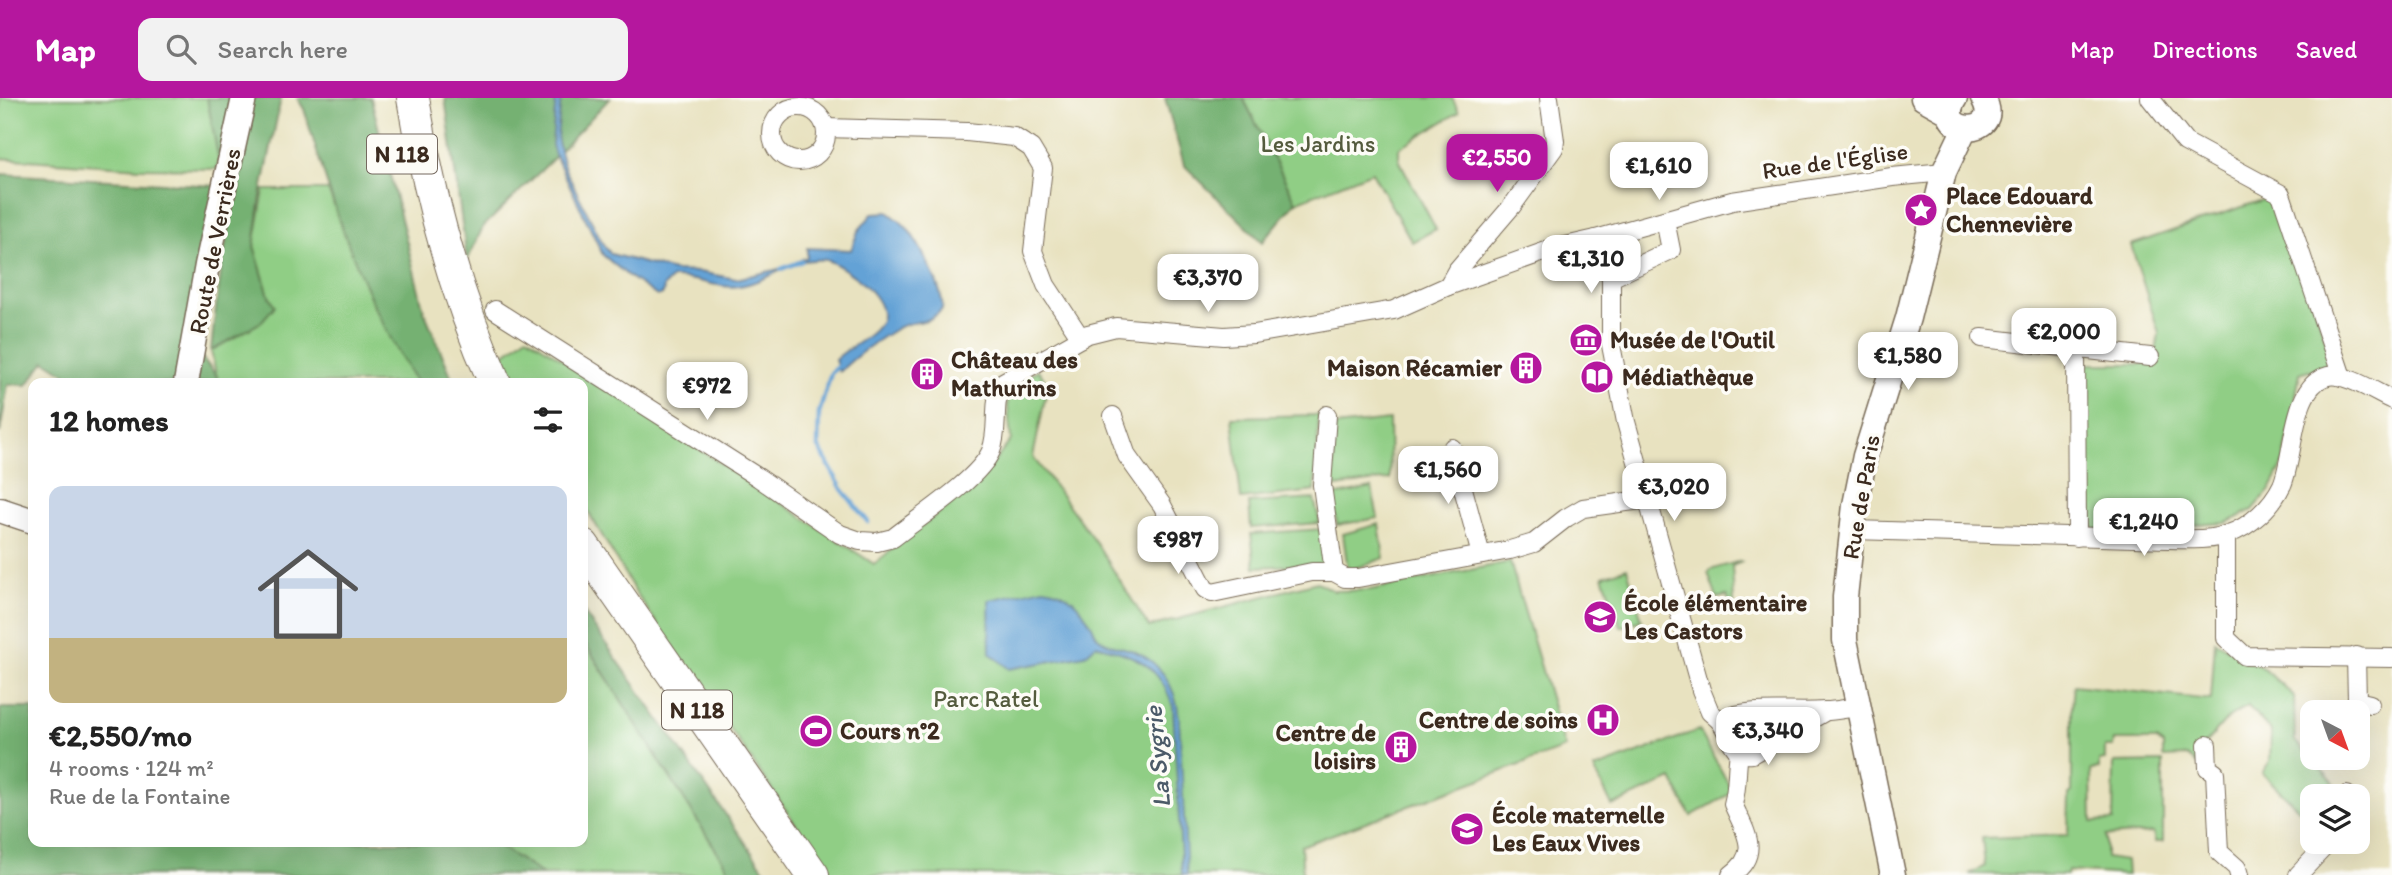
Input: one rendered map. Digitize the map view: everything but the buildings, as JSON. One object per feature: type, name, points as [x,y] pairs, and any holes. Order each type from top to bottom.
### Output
[{"type":"highway","name":"N 118","points":[[393,98],[413,209],[429,267],[471,378]]},
{"type":"highway","name":"N 118","points":[[413,98],[422,155],[442,241],[459,295],[493,378]]},
{"type":"highway","name":"N 118","points":[[588,552],[813,875]]},
{"type":"highway","name":"N 118","points":[[588,585],[789,875]]},
{"type":"street","name":"Route de Verrières","points":[[187,378],[207,265],[244,98]]},
{"type":"street","points":[[1448,286],[1457,270],[1512,206],[1554,148],[1549,98]]},
{"type":"street","points":[[1923,98],[1957,113],[1976,128],[1984,120],[1987,109],[1983,98]]},
{"type":"street","points":[[2150,98],[2185,142],[2281,194],[2342,377]]},
{"type":"street","name":"Rue de Paris","points":[[1894,875],[1858,707],[1845,640],[1844,620],[1864,456],[1908,318],[1957,113]]},
{"type":"street","points":[[826,128],[967,132],[1014,137],[1031,148],[1043,169],[1033,251],[1046,285],[1081,338]]},
{"type":"street","name":"Rue de l'Église","points":[[495,310],[759,478],[841,534],[860,541],[877,542],[893,538],[970,478],[990,452],[996,426],[996,393],[1003,382],[1081,338],[1116,327],[1224,336],[1254,334],[1394,310],[1448,286],[1552,249],[1732,201],[1944,172]]},
{"type":"street","points":[[1611,278],[1671,250],[1665,220]]},
{"type":"street","points":[[1595,239],[1611,278],[1611,345],[1626,422],[1701,690],[1715,716],[1727,729],[1739,753],[1736,777],[1738,788],[1733,804],[1748,839],[1750,854],[1731,875]]},
{"type":"street","points":[[1982,338],[2150,358]]},
{"type":"street","points":[[2076,350],[2077,537]]},
{"type":"street","points":[[1853,530],[2203,539],[2226,535],[2251,521],[2273,499],[2282,485],[2308,389],[2328,376],[2342,377],[2392,399]]},
{"type":"street","points":[[1326,415],[1322,485],[1334,572]]},
{"type":"street","points":[[1113,416],[1127,456],[1162,505],[1205,589],[1212,593],[1312,572],[1334,572],[1345,578],[1358,578],[1510,550],[1534,543],[1583,508],[1648,499]]},
{"type":"street","points":[[1452,448],[1481,555]]},
{"type":"street","points":[[0,510],[28,520]]},
{"type":"street","points":[[2226,535],[2226,638],[2245,656],[2392,657]]},
{"type":"street","points":[[2356,656],[2357,701],[2371,704]]},
{"type":"street","points":[[1715,716],[1858,707]]},
{"type":"street","points":[[1739,753],[1752,754],[1826,711]]},
{"type":"street","points":[[2207,745],[2208,768],[2215,774],[2219,852],[2237,869],[2239,875]]},
{"type":"street","points":[[2298,875],[2318,854]]},
{"type":"green space","points":[[0,98],[207,98],[219,156],[217,169],[140,168],[0,158]]},
{"type":"green space","points":[[207,98],[236,98],[222,154],[218,157]]},
{"type":"green space","points":[[250,98],[281,98],[254,246],[269,296],[275,306],[261,322],[211,351],[219,287]]},
{"type":"green space","points":[[297,98],[371,98],[424,311],[452,378],[414,378],[380,319],[338,216],[304,109]]},
{"type":"green space","points":[[445,98],[556,98],[552,145],[556,156],[483,227],[467,261]]},
{"type":"green space","points":[[561,98],[610,98],[560,151],[557,137]]},
{"type":"green space","points":[[1165,98],[1243,98],[1296,202],[1262,242],[1184,165]]},
{"type":"green space","name":"Les Jardins","points":[[1243,98],[1452,98],[1459,112],[1399,148],[1399,160],[1436,229],[1412,242],[1372,172],[1296,202]]},
{"type":"green space","points":[[0,174],[217,186],[189,342],[217,378],[72,378],[45,361],[32,378],[28,378],[27,385],[8,384],[0,433]]},
{"type":"green space","points":[[264,190],[328,190],[374,307],[414,378],[217,378],[211,351],[261,322],[269,296],[254,246]]},
{"type":"green space","points":[[2277,195],[2334,365],[2329,371],[2309,370],[2300,373],[2283,465],[2270,490],[2253,510],[2226,523],[2095,531],[2086,513],[2085,364],[2154,364],[2159,333],[2131,245]]},
{"type":"green space","name":"Parc Ratel","points":[[527,336],[874,564],[981,479],[1011,440],[1007,397],[1016,383],[1038,370],[1048,384],[1033,457],[1097,544],[1149,627],[1317,582],[1334,591],[1370,590],[1510,562],[1565,748],[1301,846],[1303,875],[831,875],[636,593],[588,511],[588,378],[514,378],[502,356]]},
{"type":"green space","points":[[1319,415],[1315,491],[1241,499],[1232,417]]},
{"type":"green space","points":[[1389,420],[1390,479],[1335,487],[1335,426]]},
{"type":"green space","points":[[1372,488],[1378,518],[1337,525],[1333,496]]},
{"type":"green space","points":[[1314,499],[1320,523],[1251,528],[1249,503]]},
{"type":"green space","points":[[1379,524],[1384,558],[1348,571],[1343,534]]},
{"type":"green space","points":[[1321,529],[1326,564],[1255,567],[1251,534]]},
{"type":"green space","points":[[1742,562],[1732,566],[1735,618],[1727,596],[1717,598],[1708,573],[1710,570]]},
{"type":"green space","points":[[1627,568],[1642,620],[1621,627],[1603,576]]},
{"type":"green space","points":[[588,618],[768,875],[732,875],[588,648]]},
{"type":"green space","points":[[2215,641],[2263,668],[2294,696],[2295,741],[2300,746],[2300,770],[2322,770],[2335,784],[2300,784],[2300,810],[2262,773],[2270,761],[2271,731],[2248,706],[2227,719],[2200,750],[2200,766],[2187,756],[2163,757],[2163,745],[2157,740],[2114,740],[2113,747],[2105,747],[2105,760],[2099,761],[2099,769],[2091,770],[2092,822],[2113,821],[2114,763],[2163,762],[2163,842],[2155,842],[2153,833],[2106,836],[2106,858],[2126,861],[2127,875],[2068,871],[2067,875],[1969,874],[1985,866],[1982,838],[2068,835],[2069,794],[2072,792],[2074,685],[2211,700]]},
{"type":"green space","points":[[588,648],[732,875],[543,875],[502,848],[588,847]]},
{"type":"green space","points":[[0,708],[28,708],[28,847],[501,847],[543,875],[0,875]]},
{"type":"green space","points":[[1699,730],[1733,792],[1691,816],[1672,779],[1612,806],[1594,769]]},
{"type":"water","points":[[556,98],[561,98],[557,137],[565,169],[604,246],[611,254],[674,271],[699,272],[736,279],[788,267],[756,281],[731,287],[672,278],[664,286],[663,294],[657,296],[628,276],[603,255],[555,155],[552,145]]},
{"type":"water","points":[[888,212],[906,227],[917,243],[935,279],[942,309],[931,318],[897,328],[867,348],[839,372],[835,360],[878,326],[882,317],[880,307],[875,297],[856,277],[835,264],[826,260],[799,261],[807,257],[807,248],[851,250],[858,231],[873,213]]},
{"type":"water","points":[[1044,588],[1060,592],[1073,600],[1100,639],[1148,659],[1157,666],[1170,684],[1179,718],[1187,875],[1182,875],[1173,707],[1161,681],[1145,664],[1135,658],[1096,645],[1085,655],[1009,669],[990,653],[989,600]]},
{"type":"waterway","name":"La Sygrie","points":[[781,269],[802,261]]},
{"type":"waterway","name":"La Sygrie","points":[[839,365],[831,373],[819,413],[818,446],[842,489],[868,522]]},
{"type":"place","name":"Place Edouard Chennevière","points":[[1921,210]]},
{"type":"place","name":"Musée de l'Outil","points":[[1586,340]]},
{"type":"place","name":"Maison Récamier","points":[[1526,368]]},
{"type":"place","name":"Château des Mathurins","points":[[927,374]]},
{"type":"place","name":"Médiathèque","points":[[1597,377]]},
{"type":"place","name":"École élémentaire Les Castors","points":[[1600,617]]},
{"type":"place","name":"Centre de soins","points":[[1603,720]]},
{"type":"place","name":"Cours n°2","points":[[816,731]]},
{"type":"place","name":"Centre de loisirs","points":[[1401,747]]},
{"type":"place","name":"École maternelle Les Eaux Vives","points":[[1467,829]]}]
